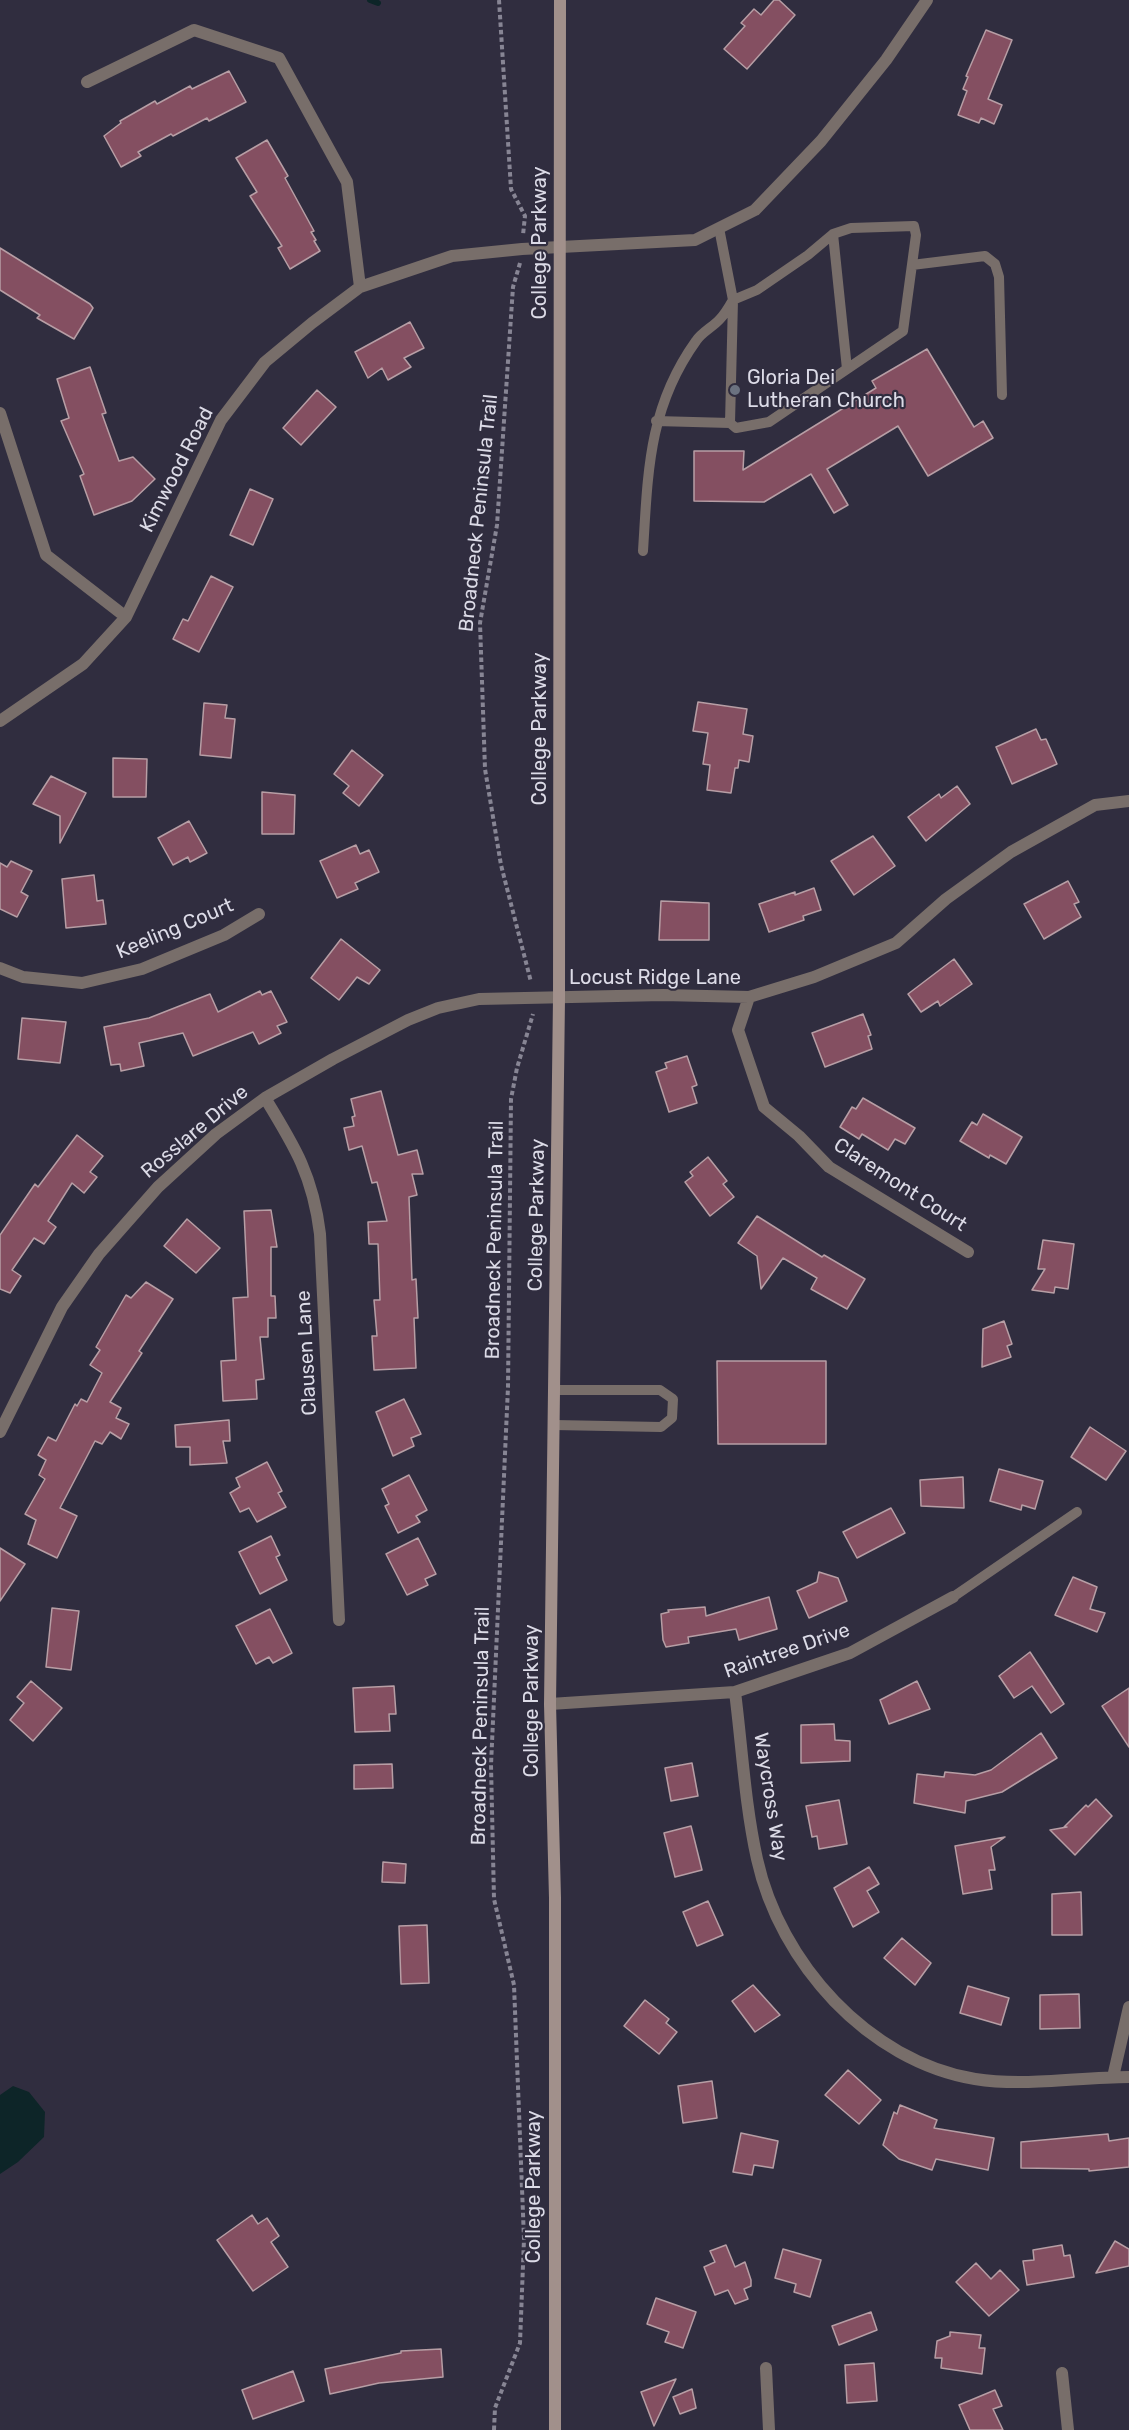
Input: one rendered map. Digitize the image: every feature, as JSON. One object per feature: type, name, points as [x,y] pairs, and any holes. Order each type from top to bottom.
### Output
[{"type":"main road","name":"College Parkway","points":[[555,2430],[555,1898],[550,1704],[559,998],[560,0]]},
{"type":"street","name":"Kimwood Road","points":[[0,721],[83,664],[126,617],[221,420],[265,362],[360,287],[453,256],[558,247],[695,240],[755,210],[821,141],[886,60],[927,0]]},
{"type":"street","points":[[87,82],[194,30],[279,58],[347,182],[360,287]]},
{"type":"street","points":[[0,413],[46,555],[126,617]]},
{"type":"street","name":"Locust Ridge Lane","points":[[559,998],[663,995],[749,997],[814,977],[896,943],[946,899],[1011,852],[1095,805],[1129,801]]},
{"type":"street","name":"Keeling Court","points":[[0,968],[23,977],[82,983],[142,969],[224,935],[259,914]]},
{"type":"street","name":"Claremont Court","points":[[749,997],[738,1030],[764,1107],[800,1136],[829,1167],[968,1252]]},
{"type":"street","name":"Rosslare Drive","points":[[0,1432],[62,1307],[99,1254],[158,1187],[216,1134],[266,1098],[333,1059],[408,1020],[438,1008],[479,999],[559,998]]},
{"type":"street","name":"Clausen Lane","points":[[266,1098],[301,1156],[316,1201],[320,1233],[339,1620]]},
{"type":"street","name":"Raintree Drive","points":[[550,1704],[735,1692],[850,1653],[953,1596]]},
{"type":"street","name":"Waycross Way","points":[[735,1692],[757,1860],[773,1906],[796,1952],[839,2007],[876,2039],[933,2067],[974,2079],[1008,2082],[1129,2077]]},
{"type":"street","points":[[1113,2077],[1129,2007]]},
{"type":"street","points":[[766,2368],[770,2430]]},
{"type":"street","points":[[1062,2373],[1068,2430]]},
{"type":"lane","points":[[643,551],[649,462],[656,421],[672,383],[697,339],[721,318],[733,300],[757,290],[808,255],[833,234],[851,228],[914,226],[916,235],[903,331],[770,422],[736,428],[730,423],[656,421]]},
{"type":"lane","points":[[719,228],[733,300],[730,423]]},
{"type":"lane","points":[[833,234],[847,369]]},
{"type":"lane","points":[[912,265],[985,256],[995,264],[999,278],[1002,394]]},
{"type":"lane","points":[[554,1390],[660,1389],[673,1399],[672,1418],[661,1427],[554,1425]]},
{"type":"lane","points":[[953,1596],[1077,1512]]},
{"type":"path","points":[[500,0],[511,189],[525,216]]},
{"type":"path","name":"Broadneck Peninsula Trail","points":[[520,269],[513,287],[497,525],[480,623],[485,769],[501,865],[530,972]]},
{"type":"path","name":"Broadneck Peninsula Trail","points":[[494,2430],[495,2408],[520,2343],[524,2239],[514,1985],[494,1899],[491,1764],[508,1387],[511,1099],[517,1068],[533,1018]]},
{"type":"shaded area","points":[[13,2086],[29,2092],[45,2112],[44,2137],[18,2162],[0,2174],[0,2095]]},
{"type":"building","points":[[774,0],[779,0],[795,15],[747,69],[724,49],[745,26],[741,23],[754,9],[761,15]]},
{"type":"building","points":[[986,30],[1012,40],[988,99],[1002,105],[994,124],[981,118],[979,123],[958,115],[967,91],[963,89],[968,77],[966,76]]},
{"type":"building","points":[[229,71],[246,102],[209,121],[207,118],[173,136],[171,134],[138,152],[141,156],[121,167],[104,136],[121,123],[120,121],[155,101],[157,104],[190,86],[192,89]]},
{"type":"building","points":[[267,140],[288,176],[285,178],[314,231],[311,232],[320,251],[290,269],[278,248],[282,246],[250,196],[257,192],[236,158]]},
{"type":"building","points":[[0,248],[90,304],[93,308],[74,339],[37,318],[40,315],[0,290]]},
{"type":"building","points":[[410,322],[424,348],[404,358],[411,367],[388,380],[382,368],[368,378],[355,352]]},
{"type":"building","points":[[927,349],[974,427],[983,421],[993,438],[928,476],[898,426],[827,469],[848,505],[834,513],[811,474],[764,502],[694,501],[694,451],[744,451],[743,470],[876,388],[872,381]]},
{"type":"building","points":[[90,367],[106,413],[102,414],[119,461],[133,457],[155,479],[132,501],[94,515],[80,476],[84,474],[61,421],[69,418],[57,379]]},
{"type":"building","points":[[317,390],[336,407],[301,445],[283,428]]},
{"type":"building","points":[[250,489],[273,499],[253,545],[230,535]]},
{"type":"building","points":[[211,576],[233,587],[199,652],[173,639],[183,619],[188,621]]},
{"type":"building","points":[[698,702],[747,709],[743,734],[753,736],[749,762],[739,760],[738,768],[735,768],[731,793],[707,790],[710,765],[703,764],[708,733],[693,731]]},
{"type":"building","points":[[204,703],[227,705],[225,718],[235,719],[231,758],[200,755]]},
{"type":"building","points":[[1036,729],[1041,740],[1046,739],[1057,764],[1012,784],[996,747]]},
{"type":"building","points":[[352,750],[383,775],[359,806],[343,793],[349,786],[334,774]]},
{"type":"building","points":[[113,758],[147,759],[146,797],[113,797]]},
{"type":"building","points":[[51,776],[86,793],[60,843],[60,816],[33,804]]},
{"type":"building","points":[[957,786],[970,804],[926,841],[908,817],[939,794],[941,798]]},
{"type":"building","points":[[262,792],[295,795],[294,834],[262,834]]},
{"type":"building","points":[[189,821],[207,853],[190,862],[188,857],[173,865],[158,838]]},
{"type":"building","points":[[873,836],[895,866],[854,895],[831,861]]},
{"type":"building","points":[[356,845],[360,854],[369,850],[379,872],[355,883],[358,889],[337,898],[320,861]]},
{"type":"building","points":[[11,861],[32,871],[21,892],[28,896],[17,917],[0,909],[0,863],[7,867]]},
{"type":"building","points":[[94,875],[97,901],[103,900],[106,924],[66,928],[62,879]]},
{"type":"building","points":[[1068,881],[1079,902],[1074,904],[1081,917],[1044,939],[1024,904]]},
{"type":"building","points":[[814,888],[821,910],[803,916],[804,920],[769,932],[759,904]]},
{"type":"building","points":[[661,901],[709,903],[709,940],[659,940]]},
{"type":"building","points":[[341,939],[380,970],[369,984],[357,977],[339,1000],[311,978]]},
{"type":"building","points":[[954,959],[972,984],[940,1006],[938,1001],[921,1012],[908,994]]},
{"type":"building","points":[[260,991],[262,995],[271,991],[287,1022],[277,1026],[281,1033],[259,1044],[253,1032],[193,1056],[183,1033],[139,1043],[144,1066],[121,1071],[120,1064],[111,1065],[104,1027],[149,1018],[210,994],[218,1012]]},
{"type":"building","points":[[863,1014],[871,1035],[868,1036],[872,1049],[825,1067],[812,1033]]},
{"type":"building","points":[[22,1018],[66,1022],[60,1063],[18,1059]]},
{"type":"building","points":[[687,1056],[697,1085],[692,1087],[697,1103],[669,1112],[656,1072],[667,1068],[665,1063]]},
{"type":"building","points":[[381,1091],[398,1155],[417,1150],[423,1174],[412,1174],[417,1195],[409,1197],[412,1280],[416,1279],[418,1318],[414,1318],[416,1368],[374,1370],[372,1336],[377,1336],[374,1300],[380,1300],[378,1244],[369,1244],[368,1222],[387,1221],[377,1182],[372,1183],[362,1146],[349,1150],[344,1128],[354,1126],[352,1117],[355,1116],[351,1099]]},
{"type":"building","points":[[863,1098],[915,1128],[905,1144],[895,1139],[888,1150],[862,1134],[859,1139],[840,1127],[852,1107],[856,1109]]},
{"type":"building","points":[[983,1114],[1022,1137],[1006,1164],[990,1155],[989,1158],[960,1141],[972,1122],[977,1125]]},
{"type":"building","points":[[77,1135],[103,1156],[90,1172],[97,1177],[84,1193],[72,1183],[48,1221],[56,1227],[44,1244],[34,1238],[12,1270],[21,1276],[10,1293],[0,1289],[0,1235],[35,1184],[38,1187]]},
{"type":"building","points":[[708,1157],[727,1181],[723,1184],[734,1197],[710,1216],[685,1182],[693,1176],[690,1172]]},
{"type":"building","points":[[271,1210],[277,1247],[271,1247],[271,1296],[275,1296],[276,1318],[268,1318],[268,1337],[260,1337],[264,1379],[256,1380],[257,1399],[223,1401],[221,1361],[236,1360],[233,1298],[248,1297],[244,1211]]},
{"type":"building","points":[[757,1216],[822,1257],[824,1255],[865,1279],[847,1309],[811,1289],[817,1278],[783,1258],[761,1289],[757,1256],[738,1243]]},
{"type":"building","points":[[187,1219],[220,1248],[196,1273],[164,1246]]},
{"type":"building","points":[[1043,1240],[1074,1244],[1068,1289],[1055,1287],[1054,1293],[1032,1290],[1045,1269],[1038,1269]]},
{"type":"building","points":[[146,1282],[173,1299],[139,1351],[142,1353],[110,1402],[121,1408],[116,1418],[129,1424],[121,1439],[110,1432],[102,1444],[95,1441],[60,1508],[77,1516],[57,1558],[28,1544],[36,1520],[25,1514],[45,1479],[39,1475],[46,1460],[38,1455],[48,1437],[56,1441],[75,1404],[77,1406],[81,1399],[87,1402],[102,1373],[90,1365],[100,1350],[96,1347],[126,1295],[131,1298]]},
{"type":"building","points":[[1004,1321],[1012,1344],[1007,1346],[1011,1357],[982,1367],[983,1329]]},
{"type":"building","points":[[717,1361],[826,1361],[826,1444],[718,1444]]},
{"type":"building","points":[[404,1399],[421,1434],[411,1438],[414,1446],[393,1456],[376,1412]]},
{"type":"building","points":[[229,1420],[230,1441],[223,1441],[227,1463],[190,1465],[190,1447],[176,1447],[175,1425]]},
{"type":"building","points":[[1090,1427],[1126,1451],[1106,1480],[1071,1457]]},
{"type":"building","points":[[267,1462],[282,1491],[278,1493],[286,1507],[257,1522],[249,1508],[240,1512],[230,1493],[240,1487],[236,1478]]},
{"type":"building","points":[[999,1469],[1043,1481],[1035,1509],[1022,1505],[1021,1510],[990,1501]]},
{"type":"building","points":[[409,1475],[427,1510],[416,1516],[420,1522],[398,1533],[385,1506],[389,1504],[382,1489]]},
{"type":"building","points":[[963,1477],[964,1508],[921,1506],[920,1480]]},
{"type":"building","points":[[891,1508],[905,1533],[857,1558],[843,1532]]},
{"type":"building","points":[[271,1536],[280,1555],[276,1557],[287,1580],[260,1594],[239,1552]]},
{"type":"building","points":[[418,1538],[436,1574],[425,1579],[428,1585],[407,1595],[386,1554]]},
{"type":"building","points":[[0,1548],[25,1564],[0,1601]]},
{"type":"building","points":[[819,1572],[838,1578],[847,1601],[809,1618],[797,1591],[817,1582]]},
{"type":"building","points":[[1073,1577],[1097,1587],[1090,1609],[1105,1613],[1097,1632],[1055,1615]]},
{"type":"building","points":[[769,1597],[777,1629],[739,1640],[736,1629],[688,1637],[689,1643],[666,1647],[663,1640],[661,1614],[669,1612],[668,1610],[705,1607],[706,1616]]},
{"type":"building","points":[[52,1608],[79,1611],[71,1670],[46,1667]]},
{"type":"building","points":[[270,1609],[292,1653],[273,1663],[269,1657],[256,1664],[236,1626]]},
{"type":"building","points":[[1030,1652],[1064,1704],[1051,1713],[1032,1686],[1014,1698],[999,1676]]},
{"type":"building","points":[[31,1681],[62,1708],[33,1741],[10,1720],[24,1703],[17,1697]]},
{"type":"building","points":[[917,1681],[930,1709],[889,1724],[880,1700]]},
{"type":"building","points":[[394,1686],[396,1714],[389,1714],[390,1731],[355,1732],[353,1688]]},
{"type":"building","points":[[1129,1688],[1129,1747],[1102,1706]]},
{"type":"building","points":[[834,1724],[835,1740],[850,1741],[850,1761],[801,1763],[801,1725]]},
{"type":"building","points":[[1041,1733],[1057,1758],[1002,1792],[966,1801],[965,1813],[914,1803],[917,1774],[944,1777],[945,1772],[975,1775],[991,1770]]},
{"type":"building","points":[[692,1763],[698,1796],[671,1801],[665,1768]]},
{"type":"building","points":[[392,1764],[393,1788],[354,1789],[354,1765]]},
{"type":"building","points":[[1096,1799],[1112,1816],[1075,1855],[1050,1830],[1067,1827],[1064,1827],[1086,1805],[1088,1807]]},
{"type":"building","points":[[839,1800],[847,1844],[819,1849],[817,1836],[812,1837],[806,1806]]},
{"type":"building","points":[[691,1826],[702,1870],[675,1877],[664,1833]]},
{"type":"building","points":[[1005,1837],[991,1847],[995,1870],[989,1870],[992,1889],[963,1894],[955,1846]]},
{"type":"building","points":[[383,1862],[406,1864],[405,1883],[382,1882]]},
{"type":"building","points":[[869,1867],[879,1884],[867,1891],[879,1912],[853,1927],[834,1888]]},
{"type":"building","points":[[1081,1892],[1082,1935],[1052,1935],[1052,1894]]},
{"type":"building","points":[[708,1901],[723,1935],[697,1946],[683,1912]]},
{"type":"building","points":[[427,1925],[429,1983],[401,1984],[399,1926]]},
{"type":"building","points":[[902,1938],[931,1963],[915,1985],[884,1958]]},
{"type":"building","points":[[753,1985],[780,2015],[755,2032],[732,2001]]},
{"type":"building","points":[[968,1986],[1009,1998],[1001,2025],[960,2013]]},
{"type":"building","points":[[1079,1994],[1080,2028],[1040,2029],[1040,1995]]},
{"type":"building","points":[[645,2000],[669,2019],[666,2023],[677,2032],[659,2054],[624,2026]]},
{"type":"building","points":[[848,2070],[881,2100],[859,2124],[825,2095]]},
{"type":"building","points":[[712,2081],[717,2118],[683,2123],[678,2086]]},
{"type":"building","points":[[900,2105],[937,2120],[934,2128],[994,2138],[988,2170],[936,2159],[932,2170],[899,2159],[883,2145],[894,2112],[897,2114]]},
{"type":"building","points":[[741,2133],[778,2141],[773,2168],[754,2165],[752,2175],[733,2172]]},
{"type":"building","points":[[1108,2134],[1109,2141],[1129,2138],[1129,2167],[1089,2171],[1089,2169],[1021,2168],[1021,2142]]},
{"type":"building","points":[[252,2215],[258,2224],[267,2218],[279,2236],[271,2242],[288,2267],[253,2291],[217,2240]]},
{"type":"building","points":[[1115,2241],[1129,2249],[1129,2266],[1096,2273]]},
{"type":"building","points":[[726,2245],[735,2267],[745,2262],[751,2280],[751,2286],[744,2289],[748,2299],[735,2304],[728,2290],[715,2295],[704,2267],[715,2262],[710,2251]]},
{"type":"building","points":[[1062,2245],[1064,2256],[1070,2255],[1074,2277],[1027,2285],[1023,2261],[1034,2260],[1033,2250]]},
{"type":"building","points":[[783,2249],[821,2260],[810,2297],[794,2292],[796,2284],[775,2278]]},
{"type":"building","points":[[976,2263],[991,2279],[1000,2270],[1019,2290],[989,2316],[956,2282]]},
{"type":"building","points":[[656,2298],[696,2312],[683,2348],[665,2342],[669,2332],[647,2324]]},
{"type":"building","points":[[871,2312],[877,2330],[839,2345],[832,2326]]},
{"type":"building","points":[[950,2332],[981,2335],[979,2348],[985,2348],[982,2374],[941,2368],[942,2358],[935,2358],[937,2341],[950,2336]]},
{"type":"building","points":[[441,2349],[443,2377],[379,2383],[330,2394],[325,2369],[401,2353],[401,2351]]},
{"type":"building","points":[[874,2363],[877,2401],[847,2403],[845,2365]]},
{"type":"building","points":[[293,2371],[304,2401],[253,2419],[242,2390]]},
{"type":"building","points":[[676,2379],[654,2426],[641,2392]]},
{"type":"building","points":[[692,2389],[696,2408],[680,2414],[673,2397]]},
{"type":"building","points":[[995,2390],[1002,2406],[993,2409],[1003,2430],[970,2430],[959,2405]]},
{"type":"waterway","points":[[370,0],[378,3]]},
{"type":"place","name":"Gloria Dei Lutheran Church","points":[[735,390]]}]
